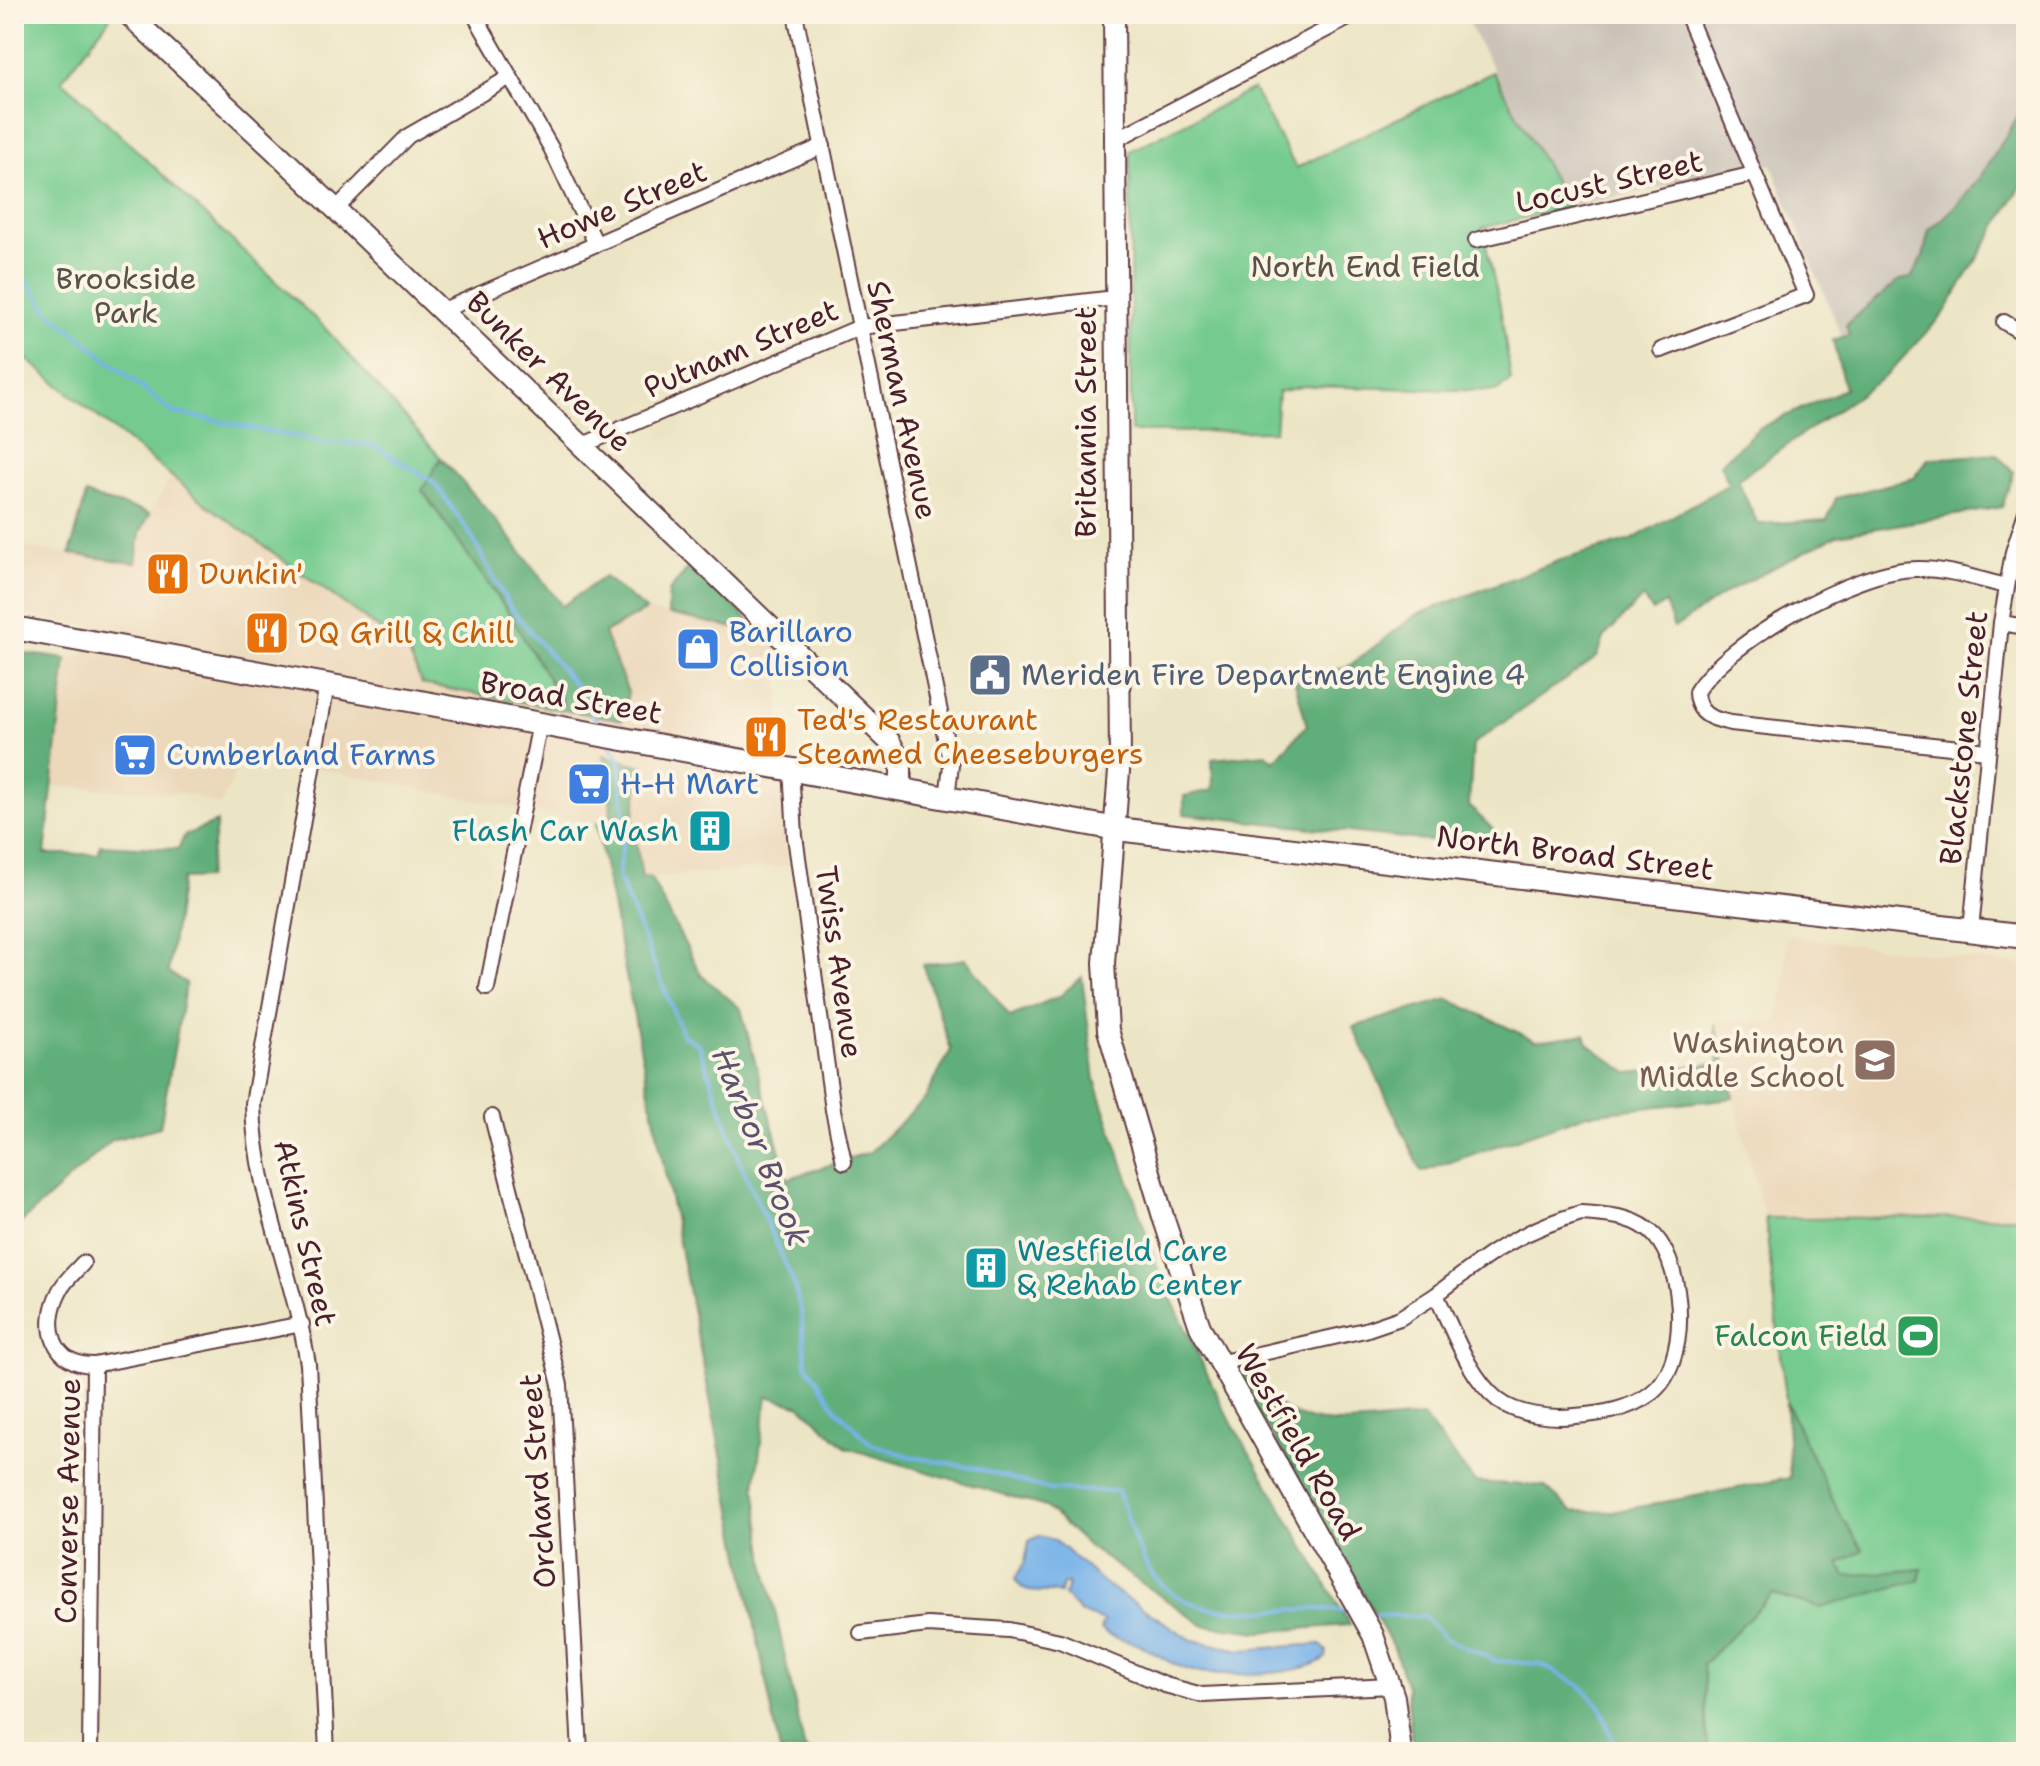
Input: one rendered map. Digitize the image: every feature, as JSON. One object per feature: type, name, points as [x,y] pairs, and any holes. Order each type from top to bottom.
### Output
[{"type":"main road","name":"Broad Street","points":[[14,628],[1117,829]]},
{"type":"main road","name":"North Broad Street","points":[[1117,829],[2026,937]]},
{"type":"street","name":"Bunker Avenue","points":[[128,14],[336,209],[890,742],[901,763],[901,789]]},
{"type":"street","points":[[474,14],[551,148],[596,244]]},
{"type":"street","name":"Sherman Avenue","points":[[795,14],[951,765],[947,798]]},
{"type":"street","name":"Britannia Street","points":[[1114,14],[1120,758],[1117,829]]},
{"type":"street","points":[[1115,140],[1356,14]]},
{"type":"street","points":[[1661,350],[1806,295],[1687,14]]},
{"type":"street","points":[[336,209],[408,136],[510,77]]},
{"type":"street","name":"Howe Street","points":[[441,311],[823,146]]},
{"type":"street","name":"Locust Street","points":[[1476,240],[1754,174]]},
{"type":"street","name":"Putnam Street","points":[[583,445],[860,327],[1115,298]]},
{"type":"street","points":[[2004,322],[2026,335]]},
{"type":"street","name":"Blackstone Street","points":[[1971,930],[2001,623],[2006,586],[2019,553],[2026,512]]},
{"type":"street","points":[[1987,751],[1731,723],[1710,718],[1702,712],[1696,692],[1702,682],[1735,654],[1785,618],[1813,601],[1876,576],[1899,570],[1937,570],[2006,586]]},
{"type":"street","points":[[2001,623],[2026,627]]},
{"type":"street","name":"Atkins Street","points":[[327,684],[253,1104],[257,1159],[302,1324],[311,1402],[327,1752]]},
{"type":"street","points":[[487,988],[540,723]]},
{"type":"street","name":"Twiss Avenue","points":[[791,768],[795,836],[833,1110],[844,1162]]},
{"type":"street","name":"Westfield Road","points":[[1117,829],[1104,973],[1106,1018],[1119,1076],[1190,1301],[1218,1363],[1371,1630],[1391,1686],[1401,1752]]},
{"type":"street","name":"Orchard Street","points":[[492,1117],[560,1385],[580,1752]]},
{"type":"street","points":[[1218,1363],[1365,1330],[1400,1318],[1436,1295],[1497,1246],[1537,1226],[1581,1213],[1625,1217],[1653,1234],[1672,1262],[1679,1294],[1677,1338],[1669,1368],[1653,1392],[1625,1408],[1561,1418],[1529,1413],[1500,1402],[1480,1381],[1436,1295]]},
{"type":"street","points":[[83,1263],[59,1291],[52,1322],[61,1356],[71,1362],[94,1365]]},
{"type":"street","name":"Converse Avenue","points":[[90,1752],[94,1365],[302,1324]]},
{"type":"street","points":[[861,1633],[928,1625],[1021,1632],[1060,1641],[1156,1682],[1202,1695],[1391,1686]]},
{"type":"shaded area","points":[[1463,14],[2026,14],[2026,102],[1988,168],[1956,210],[1929,230],[1923,257],[1911,278],[1900,280],[1846,324],[1849,335],[1842,337],[1771,164],[1569,207]]},
{"type":"shaded area","points":[[171,475],[207,505],[407,649],[422,684],[622,720],[628,692],[604,633],[646,610],[763,634],[779,647],[782,785],[789,866],[608,881],[596,824],[245,754],[220,806],[190,794],[53,786],[66,659],[80,657],[94,626],[14,613],[14,546],[136,563],[140,532]]},
{"type":"shaded area","name":"Washington Middle School","points":[[1787,936],[2026,966],[2026,1217],[1765,1218],[1713,1019],[1777,1021],[1785,986]]},
{"type":"green space","name":"Brookside Park","points":[[14,14],[105,14],[110,18],[62,80],[323,326],[441,458],[422,491],[506,609],[568,711],[422,684],[407,649],[207,505],[14,349]]},
{"type":"green space","name":"North End Field","points":[[1493,72],[1569,207],[1482,228],[1500,306],[1511,380],[1497,391],[1305,386],[1278,392],[1275,431],[1131,432],[1130,151],[1253,89],[1296,168]]},
{"type":"green space","points":[[2026,102],[2026,178],[1945,312],[1887,375],[1737,480],[1758,524],[1827,520],[1836,498],[1914,478],[1928,459],[1996,454],[2014,472],[2002,507],[1837,535],[1727,592],[1674,628],[1665,603],[1653,611],[1642,598],[1605,636],[1597,657],[1473,744],[1469,806],[1499,835],[1466,845],[1184,814],[1184,796],[1213,790],[1212,759],[1266,754],[1274,761],[1307,725],[1295,682],[1349,666],[1416,615],[1561,560],[1631,540],[1729,484],[1720,464],[1759,428],[1845,389],[1833,340],[1849,335],[1846,324],[1900,280],[1911,278],[1923,257],[1929,230],[1972,187]]},
{"type":"green space","points":[[441,458],[505,531],[562,606],[604,577],[646,610],[604,633],[628,692],[622,720],[568,711],[506,609],[422,490]]},
{"type":"green space","points":[[86,494],[150,514],[140,532],[136,563],[70,554]]},
{"type":"green space","points":[[691,565],[763,634],[668,614],[669,591]]},
{"type":"green space","points":[[14,652],[66,659],[45,854],[99,854],[100,845],[178,849],[185,835],[217,822],[207,878],[182,879],[168,972],[186,983],[160,1127],[112,1140],[14,1229]]},
{"type":"green space","points":[[603,755],[642,766],[633,822],[642,878],[650,877],[701,975],[741,1009],[787,1179],[870,1152],[925,1099],[951,1050],[923,965],[966,959],[1010,1017],[1060,996],[1082,977],[1095,1080],[1160,1275],[1224,1409],[1350,1625],[1259,1632],[1203,1625],[1090,1548],[1046,1507],[847,1448],[801,1406],[767,1396],[755,1487],[766,1569],[804,1746],[808,1752],[780,1752],[596,824],[611,823],[610,789]]},
{"type":"green space","points":[[1448,999],[1536,1041],[1585,1034],[1588,1044],[1628,1073],[1719,1063],[1715,1025],[1734,1098],[1588,1114],[1422,1172],[1353,1027]]},
{"type":"green space","name":"Falcon Field","points":[[2026,1217],[2026,1752],[1413,1752],[1407,1687],[1395,1650],[1282,1451],[1476,1504],[1805,1565],[1765,1218]]},
{"type":"green space","points":[[1251,1372],[1267,1394],[1284,1409],[1304,1418],[1349,1423],[1423,1417],[1475,1482],[1544,1486],[1572,1511],[1612,1512],[1790,1478],[1786,1402],[1838,1511],[1863,1550],[1839,1563],[1845,1576],[1922,1569],[1919,1580],[1821,1608],[1772,1594],[1703,1665],[1708,1752],[1413,1752],[1407,1687],[1395,1650],[1282,1451],[1245,1393],[1245,1375]]},
{"type":"water","points":[[1039,1536],[1054,1540],[1105,1584],[1192,1640],[1241,1650],[1320,1644],[1327,1651],[1326,1657],[1300,1668],[1260,1674],[1202,1672],[1176,1665],[1100,1629],[1104,1621],[1081,1613],[1064,1596],[1069,1584],[1063,1584],[1060,1594],[1024,1589],[1015,1579],[1025,1562],[1029,1541]]},
{"type":"waterway","name":"Harbor Brook","points":[[14,264],[50,313],[172,412],[327,443],[371,444],[434,482],[470,534],[510,607],[575,685],[600,727]]},
{"type":"waterway","name":"Harbor Brook","points":[[610,745],[620,761],[625,827],[618,876],[683,1035],[699,1045],[739,1160],[793,1281],[801,1311],[806,1364],[838,1411],[871,1444],[912,1457],[974,1468],[1051,1490],[1118,1491],[1147,1566],[1165,1588],[1188,1601],[1241,1611],[1327,1609],[1353,1612]]},
{"type":"waterway","name":"Harbor Brook","points":[[1369,1615],[1424,1616],[1444,1638],[1496,1661],[1540,1664],[1581,1686],[1600,1706],[1617,1752]]},
{"type":"place","name":"Dunkin'","points":[[168,574]]},
{"type":"place","name":"DQ Grill & Chill","points":[[267,633]]},
{"type":"place","name":"Barillaro Collision","points":[[698,649]]},
{"type":"place","name":"Meriden Fire Department Engine 4","points":[[990,675]]},
{"type":"place","name":"Ted's Restaurant Steamed Cheeseburgers","points":[[766,737]]},
{"type":"place","name":"Cumberland Farms","points":[[135,755]]},
{"type":"place","name":"H-H Mart","points":[[589,784]]},
{"type":"place","name":"Flash Car Wash","points":[[710,831]]},
{"type":"place","name":"Washington Middle School","points":[[1875,1060]]},
{"type":"place","name":"Westfield Care & Rehab Center","points":[[986,1268]]},
{"type":"place","name":"Falcon Field","points":[[1918,1336]]}]
